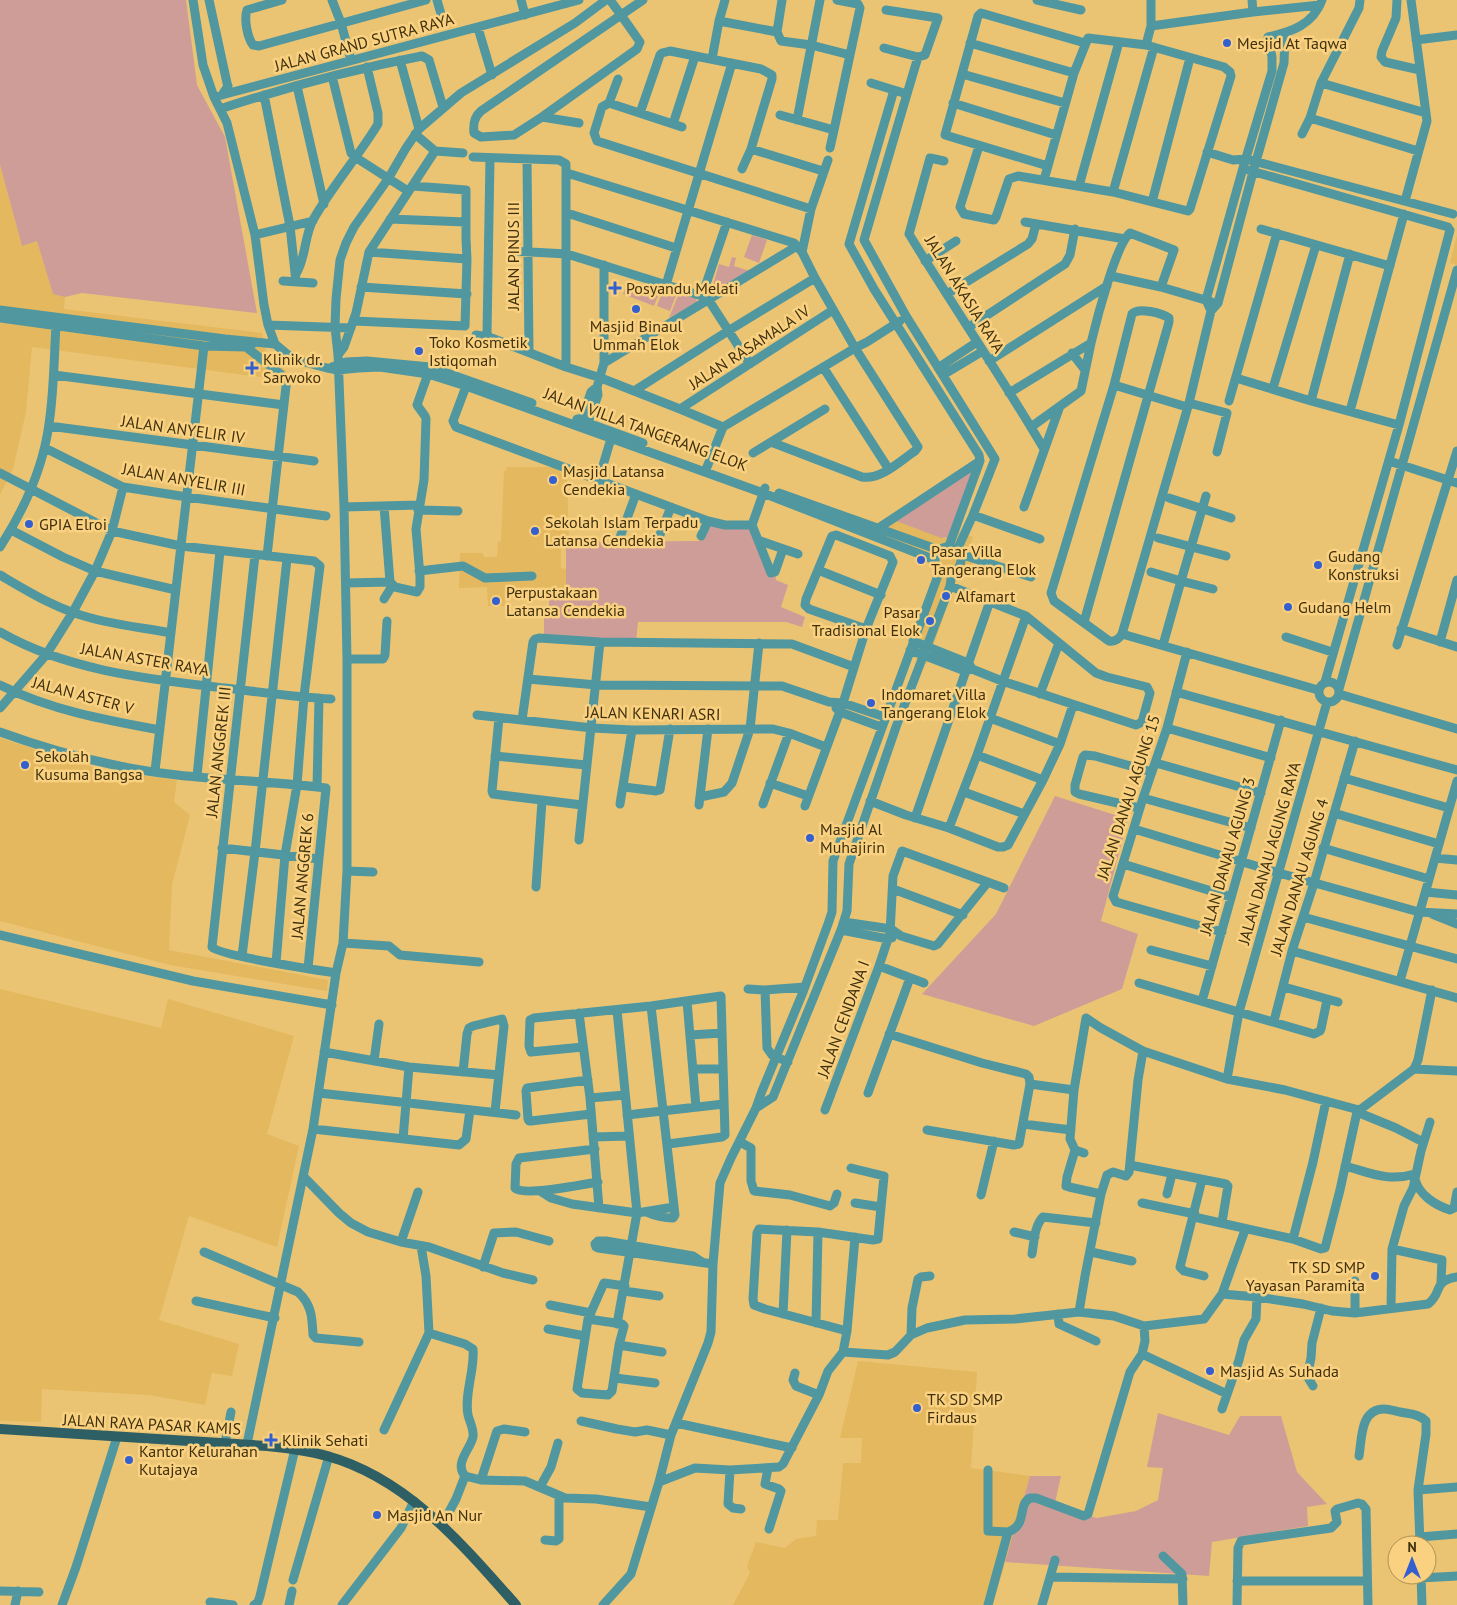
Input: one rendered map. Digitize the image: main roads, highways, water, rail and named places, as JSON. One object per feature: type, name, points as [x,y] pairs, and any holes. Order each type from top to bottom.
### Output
[{"type":"main road","name":"JALAN RAYA PASAR KAMIS","points":[[0,1429],[247,1444],[295,1449],[329,1456],[376,1476],[414,1501],[442,1525],[516,1605]]},
{"type":"place","name":"Mesjid At Taqwa","points":[[1227,43]]},
{"type":"place","name":"Posyandu Melati","points":[[615,288]]},
{"type":"place","name":"Masjid Binaul Ummah Elok","points":[[636,309]]},
{"type":"place","name":"Toko Kosmetik Istiqomah","points":[[419,351]]},
{"type":"place","name":"Klinik dr. Sarwoko","points":[[252,368]]},
{"type":"place","name":"Masjid Latansa Cendekia","points":[[553,480]]},
{"type":"place","name":"GPIA Elroi","points":[[29,524]]},
{"type":"place","name":"Sekolah Islam Terpadu Latansa Cendekia","points":[[535,531]]},
{"type":"place","name":"Pasar Villa Tangerang Elok","points":[[921,560]]},
{"type":"place","name":"Gudang Konstruksi","points":[[1318,565]]},
{"type":"place","name":"Alfamart","points":[[946,596]]},
{"type":"place","name":"Perpustakaan Latansa Cendekia","points":[[496,601]]},
{"type":"place","name":"Gudang Helm","points":[[1288,607]]},
{"type":"place","name":"Pasar Tradisional Elok","points":[[930,621]]},
{"type":"place","name":"Indomaret Villa Tangerang Elok","points":[[871,703]]},
{"type":"place","name":"Sekolah Kusuma Bangsa","points":[[25,765]]},
{"type":"place","name":"Masjid Al Muhajirin","points":[[810,838]]},
{"type":"place","name":"TK SD SMP Yayasan Paramita","points":[[1375,1276]]},
{"type":"place","name":"Masjid As Suhada","points":[[1210,1371]]},
{"type":"place","name":"TK SD SMP Firdaus","points":[[917,1408]]},
{"type":"place","name":"Klinik Sehati","points":[[271,1440]]},
{"type":"place","name":"Kantor Kelurahan Kutajaya","points":[[129,1460]]},
{"type":"place","name":"Masjid An Nur","points":[[377,1515]]}]
